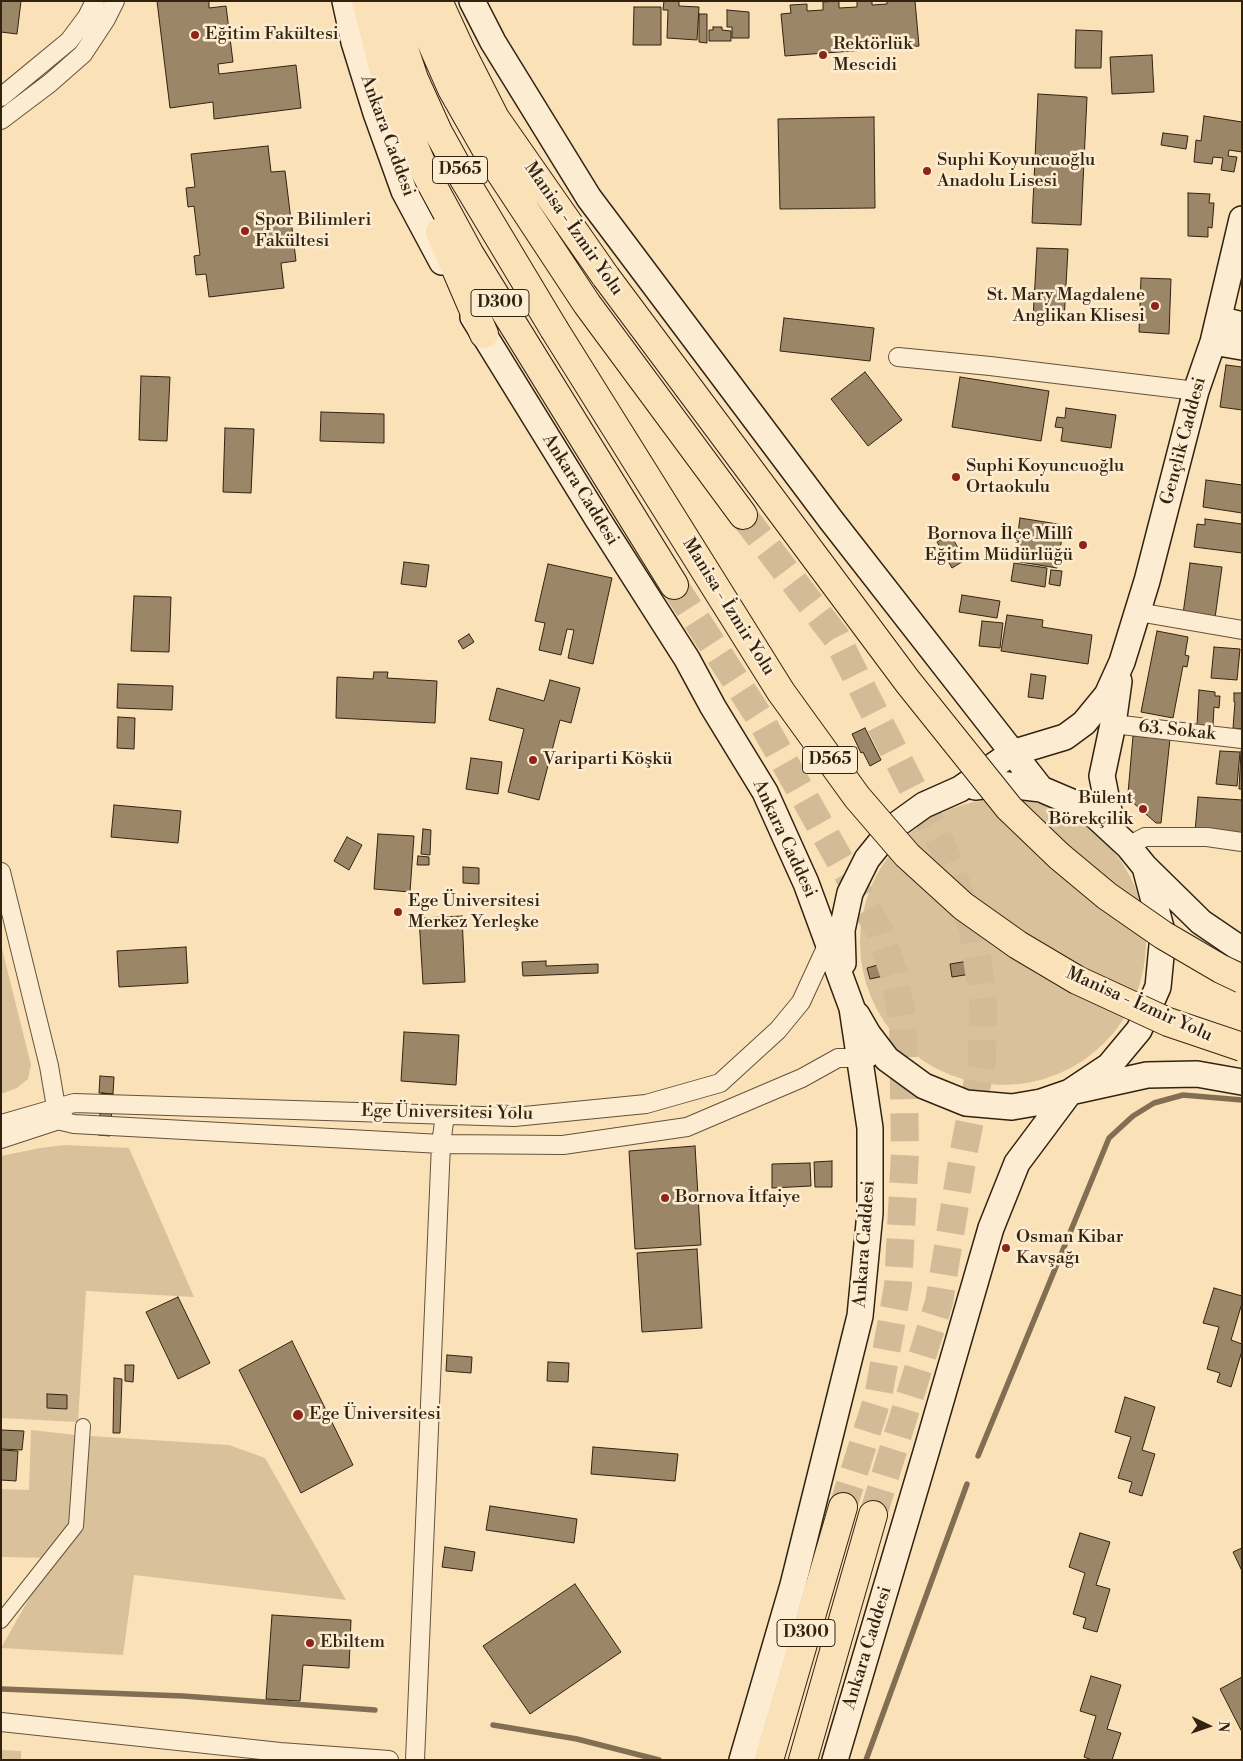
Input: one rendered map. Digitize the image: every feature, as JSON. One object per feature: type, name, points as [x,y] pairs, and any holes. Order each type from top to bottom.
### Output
[{"type":"highway","name":"Ankara Caddesi","points":[[366,1],[387,82],[424,170],[469,253],[674,585]]},
{"type":"highway","name":"Manisa - İzmir Yolu","points":[[388,1],[414,80],[438,132],[469,188],[554,329],[781,692],[857,797],[908,855],[963,906],[1018,945],[1077,980],[1168,1022],[1242,1047]]},
{"type":"highway","points":[[416,1],[418,12],[452,89],[494,163],[587,304],[742,515]]},
{"type":"highway","name":"Manisa - İzmir Yolu","points":[[438,1],[495,118],[606,277],[908,682],[1009,808],[1059,856],[1108,896],[1163,935],[1242,979]]},
{"type":"highway","points":[[387,82],[419,185],[484,334]]},
{"type":"highway","name":"D300","points":[[769,1760],[843,1507]]},
{"type":"highway","name":"D300","points":[[803,1760],[872,1515]]},
{"type":"main road","name":"Ankara Caddesi","points":[[345,1],[354,42],[376,113],[404,191],[457,290],[597,518],[687,659],[713,707],[765,792],[806,883],[852,1008],[870,1128],[870,1212],[860,1316],[793,1585],[742,1760]]},
{"type":"main road","points":[[472,1],[493,42],[590,198],[831,520],[1040,788]]},
{"type":"main road","name":"Gençlik Caddesi","points":[[960,790],[1012,754],[1065,737],[1084,723],[1107,695],[1122,662],[1138,612],[1196,391],[1225,329],[1242,219]]},
{"type":"main road","points":[[1225,329],[1242,347]]},
{"type":"main road","name":"Gençlik Caddesi","points":[[1121,838],[1102,776],[1113,724],[1122,662]]},
{"type":"main road","points":[[1242,950],[1201,922],[1145,867],[1121,838],[1088,809],[1040,788],[1000,784],[960,790],[924,805],[892,828],[867,859],[850,893],[842,930],[843,969],[852,1008],[868,1034],[887,1058],[924,1086],[966,1103],[1012,1107],[1041,1102],[1070,1092],[1147,1075],[1197,1074],[1242,1082]]},
{"type":"main road","points":[[1070,1092],[1109,1066],[1121,1052],[1139,1030],[1158,988],[1163,935],[1145,867]]},
{"type":"main road","name":"Ankara Caddesi","points":[[834,1760],[925,1458],[991,1228],[1017,1162],[1070,1092]]},
{"type":"street","points":[[1,97],[68,41],[87,17],[95,1]]},
{"type":"street","points":[[1,120],[50,83],[83,54],[106,19],[115,1]]},
{"type":"street","points":[[898,357],[1196,391]]},
{"type":"street","points":[[1138,612],[1242,630]]},
{"type":"street","name":"63. Sokak","points":[[1113,724],[1242,739]]},
{"type":"street","points":[[1121,838],[1207,837],[1242,842]]},
{"type":"street","points":[[1,872],[48,1066],[57,1114]]},
{"type":"street","name":"Ege Üniversitesi Yolu","points":[[850,893],[801,1002],[778,1030],[720,1083],[646,1104],[514,1117],[74,1104],[57,1114],[74,1124],[441,1144],[563,1145],[687,1127],[802,1078],[838,1058],[887,1058]]},
{"type":"street","points":[[1,1124],[57,1114]]},
{"type":"street","points":[[1,1139],[57,1114]]},
{"type":"street","points":[[415,1760],[441,1144],[445,1115]]},
{"type":"street","points":[[1,1622],[76,1526],[83,1426]]},
{"type":"street","points":[[1,1722],[280,1752],[389,1760]]},
{"type":"shaded area","points":[[989,799],[1017,799],[1045,805],[1071,816],[1094,831],[1114,851],[1129,874],[1140,900],[1146,928],[1146,956],[1140,984],[1129,1010],[1114,1033],[1094,1053],[1071,1068],[1045,1079],[1017,1085],[989,1085],[961,1079],[935,1068],[912,1053],[892,1033],[877,1010],[866,984],[860,956],[860,928],[866,900],[877,874],[892,851],[912,831],[935,816],[961,805]]},
{"type":"shaded area","points":[[1,945],[31,1065],[28,1079],[17,1088],[1,1094]]},
{"type":"shaded area","points":[[65,1145],[129,1148],[194,1297],[86,1291],[78,1422],[1,1418],[1,1156]]},
{"type":"shaded area","points":[[31,1430],[75,1435],[229,1445],[265,1458],[346,1600],[134,1575],[123,1655],[1,1648],[52,1558],[1,1557],[1,1489],[29,1490]]},
{"type":"shaded area","points":[[1,1750],[21,1751],[21,1760],[1,1760]]},
{"type":"building","points":[[1,1],[21,1],[17,34],[1,32]]},
{"type":"building","name":"Eğitim Fakültesi","points":[[157,1],[209,1],[209,8],[226,6],[233,62],[218,64],[219,74],[296,65],[301,108],[214,119],[213,102],[170,108]]},
{"type":"building","points":[[664,1],[679,1],[679,6],[699,7],[697,40],[667,38],[668,10],[663,10]]},
{"type":"building","points":[[839,1],[839,8],[857,7],[857,1],[872,1],[872,5],[887,4],[887,1],[915,1],[919,46],[785,56],[781,14],[791,13],[790,5],[807,4],[807,11],[823,10],[823,2]]},
{"type":"building","points":[[634,7],[661,7],[661,45],[633,45]]},
{"type":"building","points":[[727,10],[749,12],[749,38],[732,38],[732,27],[727,27]]},
{"type":"building","points":[[699,14],[707,14],[707,43],[699,42]]},
{"type":"building","points":[[713,27],[722,27],[722,30],[731,31],[731,41],[709,41],[709,30],[713,30]]},
{"type":"building","points":[[1076,30],[1102,31],[1101,68],[1075,68]]},
{"type":"building","points":[[1152,55],[1154,92],[1112,94],[1110,57]]},
{"type":"building","points":[[1038,94],[1087,97],[1081,225],[1032,223]]},
{"type":"building","points":[[1204,116],[1242,122],[1242,152],[1229,150],[1228,156],[1237,157],[1234,172],[1221,170],[1223,158],[1213,157],[1212,164],[1194,162],[1196,140],[1201,141]]},
{"type":"building","points":[[874,117],[875,208],[780,209],[778,119]]},
{"type":"building","points":[[1163,133],[1188,136],[1186,149],[1161,145]]},
{"type":"building","name":"Spor Bilimleri Fakültesi","points":[[268,146],[271,172],[285,171],[296,261],[281,263],[284,288],[209,297],[206,274],[196,275],[194,256],[200,255],[194,206],[188,207],[186,188],[195,187],[191,154]]},
{"type":"building","points":[[1188,193],[1210,194],[1209,203],[1214,203],[1212,228],[1208,227],[1208,237],[1188,236]]},
{"type":"building","points":[[1037,248],[1068,249],[1064,321],[1033,319]]},
{"type":"building","name":"St. Mary Magdalene Anglikan Klisesi","points":[[1141,278],[1171,279],[1169,334],[1139,332]]},
{"type":"building","points":[[784,318],[874,328],[870,361],[780,351]]},
{"type":"building","points":[[1226,365],[1242,367],[1242,410],[1220,407]]},
{"type":"building","points":[[865,372],[902,420],[868,446],[831,399]]},
{"type":"building","points":[[141,376],[170,377],[167,441],[139,440]]},
{"type":"building","points":[[960,377],[1049,391],[1041,441],[952,427]]},
{"type":"building","points":[[1066,408],[1116,415],[1111,448],[1061,441],[1063,428],[1055,427],[1057,417],[1065,418]]},
{"type":"building","points":[[321,412],[384,414],[384,443],[320,441]]},
{"type":"building","points":[[225,428],[254,429],[251,493],[223,492]]},
{"type":"building","points":[[1206,480],[1242,485],[1242,513],[1203,507]]},
{"type":"building","points":[[1020,518],[1064,525],[1057,568],[1014,561]]},
{"type":"building","points":[[1205,519],[1242,524],[1242,553],[1194,547],[1197,524],[1205,525]]},
{"type":"building","points":[[950,534],[965,560],[952,568],[937,542]]},
{"type":"building","points":[[404,562],[429,565],[426,587],[401,584]]},
{"type":"building","points":[[1014,563],[1047,568],[1045,587],[1011,581]]},
{"type":"building","points":[[1190,563],[1222,567],[1215,618],[1183,614]]},
{"type":"building","points":[[548,564],[612,578],[593,664],[568,658],[574,630],[567,629],[561,655],[539,650],[545,623],[535,621]]},
{"type":"building","points":[[1051,570],[1062,571],[1060,586],[1049,584]]},
{"type":"building","points":[[962,595],[1000,601],[997,618],[959,612]]},
{"type":"building","points":[[134,596],[171,597],[169,652],[131,651]]},
{"type":"building","points":[[1007,615],[1043,620],[1042,627],[1092,635],[1088,664],[1001,651]]},
{"type":"building","points":[[982,621],[1003,623],[1000,648],[979,646]]},
{"type":"building","points":[[1157,631],[1188,637],[1185,655],[1189,656],[1187,667],[1183,666],[1173,718],[1141,712]]},
{"type":"building","points":[[469,634],[474,642],[463,649],[458,641]]},
{"type":"building","points":[[1214,647],[1240,649],[1237,680],[1211,678]]},
{"type":"building","points":[[374,672],[388,672],[387,678],[437,681],[435,723],[336,718],[337,677],[373,679]]},
{"type":"building","points":[[1031,674],[1046,676],[1043,699],[1028,697]]},
{"type":"building","name":"Variparti Köşkü","points":[[550,680],[580,688],[571,723],[560,720],[539,800],[508,792],[524,729],[489,720],[497,688],[544,701]]},
{"type":"building","points":[[118,684],[173,686],[172,710],[117,708]]},
{"type":"building","points":[[1199,690],[1215,692],[1215,696],[1220,696],[1219,708],[1214,707],[1213,726],[1197,725]]},
{"type":"building","points":[[1234,693],[1242,693],[1242,729],[1233,728]]},
{"type":"building","points":[[118,717],[135,718],[134,749],[117,748]]},
{"type":"building","points":[[865,728],[881,760],[870,766],[852,734]]},
{"type":"building","points":[[1133,736],[1170,739],[1161,823],[1156,823],[1130,800],[1130,793],[1128,793]]},
{"type":"building","points":[[1220,751],[1240,752],[1237,786],[1216,784]]},
{"type":"building","points":[[1241,751],[1242,789],[1239,789]]},
{"type":"building","points":[[471,758],[502,762],[498,794],[466,789]]},
{"type":"building","points":[[1198,797],[1242,800],[1242,835],[1195,832]]},
{"type":"building","points":[[114,805],[181,811],[178,843],[111,837]]},
{"type":"building","points":[[423,829],[431,830],[430,855],[421,854]]},
{"type":"building","points":[[378,834],[414,836],[410,892],[374,889]]},
{"type":"building","points":[[347,837],[362,845],[349,870],[334,861]]},
{"type":"building","points":[[418,856],[429,857],[429,865],[417,865]]},
{"type":"building","points":[[463,867],[479,868],[479,884],[463,883]]},
{"type":"building","points":[[462,916],[465,982],[423,984],[419,918]]},
{"type":"building","points":[[186,947],[188,983],[119,987],[117,951]]},
{"type":"building","points":[[546,961],[546,966],[598,964],[598,973],[523,976],[522,962]]},
{"type":"building","points":[[969,961],[971,974],[952,977],[950,964]]},
{"type":"building","points":[[885,963],[888,975],[870,979],[867,968]]},
{"type":"building","points":[[404,1032],[459,1035],[456,1085],[401,1081]]},
{"type":"building","points":[[100,1076],[114,1077],[113,1094],[99,1093]]},
{"type":"building","points":[[102,1093],[113,1094],[110,1136],[98,1135]]},
{"type":"building","name":"Bornova İtfaiye","points":[[695,1146],[701,1245],[635,1249],[629,1151]]},
{"type":"building","points":[[832,1161],[832,1187],[815,1187],[814,1162]]},
{"type":"building","points":[[810,1163],[811,1186],[772,1188],[772,1164]]},
{"type":"building","points":[[697,1249],[702,1328],[642,1332],[637,1253]]},
{"type":"building","points":[[1214,1288],[1242,1296],[1242,1303],[1231,1340],[1242,1344],[1242,1351],[1231,1387],[1217,1382],[1220,1373],[1207,1369],[1219,1327],[1203,1323]]},
{"type":"building","points":[[178,1297],[210,1363],[178,1379],[146,1312]]},
{"type":"building","points":[[292,1341],[353,1465],[301,1493],[239,1370]]},
{"type":"building","points":[[447,1355],[472,1357],[471,1373],[446,1371]]},
{"type":"building","points":[[548,1362],[569,1363],[568,1382],[547,1381]]},
{"type":"building","points":[[125,1365],[134,1365],[133,1382],[125,1381]]},
{"type":"building","points":[[114,1378],[122,1379],[120,1433],[113,1433]]},
{"type":"building","points":[[47,1394],[67,1395],[67,1409],[47,1408]]},
{"type":"building","points":[[1125,1397],[1155,1407],[1142,1450],[1155,1454],[1142,1496],[1129,1492],[1132,1482],[1118,1478],[1131,1437],[1115,1432]]},
{"type":"building","points":[[1,1430],[24,1431],[22,1450],[1,1449]]},
{"type":"building","points":[[593,1447],[678,1454],[675,1481],[591,1474]]},
{"type":"building","points":[[1,1450],[18,1451],[16,1481],[1,1480]]},
{"type":"building","points":[[490,1506],[577,1519],[574,1543],[486,1530]]},
{"type":"building","points":[[1080,1533],[1110,1542],[1096,1585],[1110,1589],[1097,1632],[1083,1628],[1086,1618],[1073,1614],[1085,1573],[1069,1567]]},
{"type":"building","points":[[445,1547],[475,1552],[472,1571],[442,1567]]},
{"type":"building","points":[[1242,1548],[1242,1571],[1233,1552]]},
{"type":"building","points":[[575,1584],[621,1652],[530,1714],[483,1646]]},
{"type":"building","name":"Ebiltem","points":[[272,1615],[351,1620],[349,1668],[303,1665],[300,1701],[266,1699]]},
{"type":"building","points":[[1091,1676],[1121,1685],[1107,1729],[1121,1733],[1112,1760],[1092,1760],[1084,1757],[1096,1716],[1080,1711]]},
{"type":"building","points":[[1242,1677],[1242,1732],[1220,1689]]},
{"type":"waterway","points":[[978,1456],[1109,1138],[1133,1116],[1154,1103],[1183,1095],[1242,1100]]},
{"type":"waterway","points":[[866,1760],[967,1484]]},
{"type":"waterway","points":[[1,1689],[183,1696],[375,1710]]},
{"type":"waterway","points":[[493,1725],[577,1739],[659,1760]]},
{"type":"tunnel","points":[[743,515],[836,637],[944,850],[973,930],[983,1000],[982,1060],[963,1155],[939,1302],[873,1515]]},
{"type":"tunnel","points":[[674,585],[758,715],[879,930],[894,974],[903,1024],[905,1152],[898,1286],[878,1397],[843,1507]]},
{"type":"place","name":"Eğitim Fakültesi","points":[[195,35]]},
{"type":"place","name":"Rektörlük Mescidi","points":[[823,55]]},
{"type":"place","name":"Suphi Koyuncuoğlu Anadolu Lisesi","points":[[927,171]]},
{"type":"place","name":"Spor Bilimleri Fakültesi","points":[[245,231]]},
{"type":"place","name":"St. Mary Magdalene Anglikan Klisesi","points":[[1155,306]]},
{"type":"place","name":"Suphi Koyuncuoğlu Ortaokulu","points":[[956,477]]},
{"type":"place","name":"Bornova İlçe Millî Eğitim Müdürlüğü","points":[[1083,545]]},
{"type":"place","name":"Variparti Köşkü","points":[[533,760]]},
{"type":"place","name":"Bülent Börekçilik","points":[[1143,809]]},
{"type":"place","name":"Ege Üniversitesi Merkez Yerleşke","points":[[398,912]]},
{"type":"place","name":"Bornova İtfaiye","points":[[665,1198]]},
{"type":"place","name":"Osman Kibar Kavşağı","points":[[1006,1248]]},
{"type":"place","name":"Ege Üniversitesi","points":[[298,1415]]},
{"type":"place","name":"Ebiltem","points":[[310,1643]]}]
